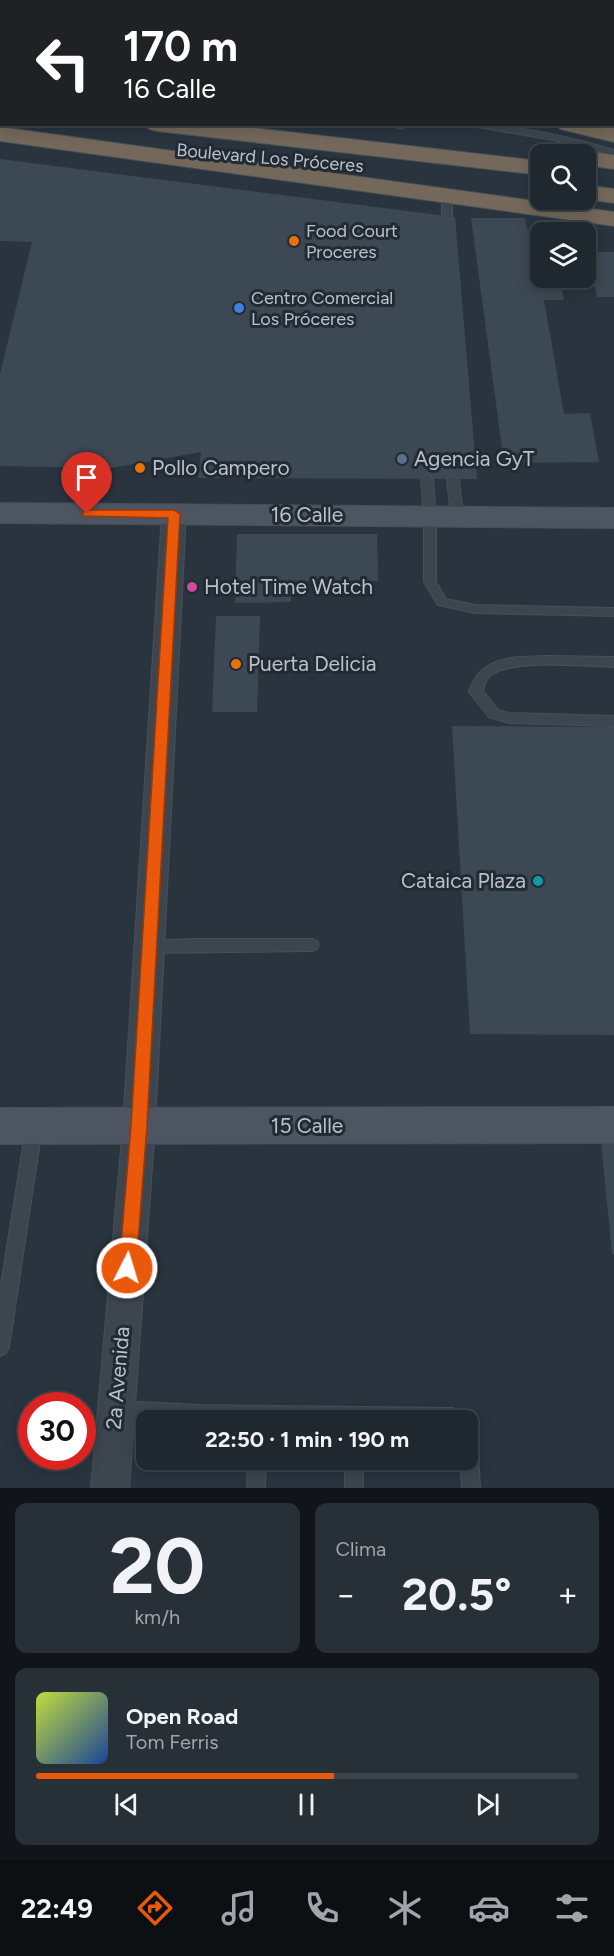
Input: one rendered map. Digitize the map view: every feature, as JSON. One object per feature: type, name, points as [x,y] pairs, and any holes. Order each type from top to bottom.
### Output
[{"type":"highway","name":"Boulevard Los Próceres","points":[[171,126],[530,167]]},
{"type":"highway","points":[[281,126],[530,152]]},
{"type":"highway","points":[[569,132],[614,135]]},
{"type":"highway","name":"Boulevard Los Próceres","points":[[0,134],[55,141],[252,154],[530,186]]},
{"type":"highway","points":[[55,141],[447,206],[614,219]]},
{"type":"highway","points":[[596,160],[614,162]]},
{"type":"highway","points":[[596,174],[614,175]]},
{"type":"highway","points":[[596,193],[614,195]]},
{"type":"street","name":"16 Calle","points":[[0,513],[614,518]]},
{"type":"street","name":"2a Avenida","points":[[110,1488],[139,1126],[174,514]]},
{"type":"street","name":"15 Calle","points":[[17,1126],[614,1125]]},
{"type":"lane","points":[[490,126],[569,132],[614,153]]},
{"type":"lane","points":[[427,478],[443,516]]},
{"type":"lane","points":[[453,479],[430,582],[442,602],[475,609],[614,612]]},
{"type":"lane","points":[[614,662],[506,663],[487,671],[479,680],[476,692],[494,714],[508,718],[614,721]]},
{"type":"lane","points":[[149,947],[312,945]]},
{"type":"lane","points":[[0,1346],[17,1126]]},
{"type":"lane","points":[[116,1410],[136,1411]]},
{"type":"lane","points":[[256,1488],[257,1470]]},
{"type":"lane","points":[[354,1470],[354,1488]]},
{"type":"lane","points":[[470,1470],[471,1488]]},
{"type":"building","points":[[387,126],[406,126],[403,130]]},
{"type":"building","name":"Centro Comercial Los Próceres","points":[[0,159],[455,217],[477,479],[198,478],[201,452],[111,468],[0,466],[0,374],[32,242],[0,241]]},
{"type":"building","points":[[471,218],[525,218],[530,238],[530,288],[562,288],[564,300],[544,300],[564,414],[590,413],[599,462],[504,463]]},
{"type":"building","points":[[596,252],[614,252],[614,297],[597,297]]},
{"type":"building","points":[[237,534],[377,534],[378,581],[291,581],[291,602],[235,603]]},
{"type":"building","name":"Puerta Delicia","points":[[216,616],[260,616],[257,712],[212,712]]},
{"type":"building","name":"Cataica Plaza","points":[[452,726],[614,727],[614,1035],[470,1034]]},
{"type":"building","points":[[601,1141],[614,1141],[614,1254],[612,1254]]},
{"type":"place","name":"Food Court Proceres","points":[[294,241]]},
{"type":"place","name":"Centro Comercial Los Próceres","points":[[239,308]]},
{"type":"place","name":"Agencia GyT","points":[[402,459]]},
{"type":"place","name":"Pollo Campero","points":[[140,468]]},
{"type":"place","name":"Hotel Time Watch","points":[[192,587]]},
{"type":"place","name":"Puerta Delicia","points":[[236,664]]},
{"type":"place","name":"Cataica Plaza","points":[[538,881]]},
{"type":"route","points":[[87,514],[174,514],[139,1126],[127,1268]]}]
